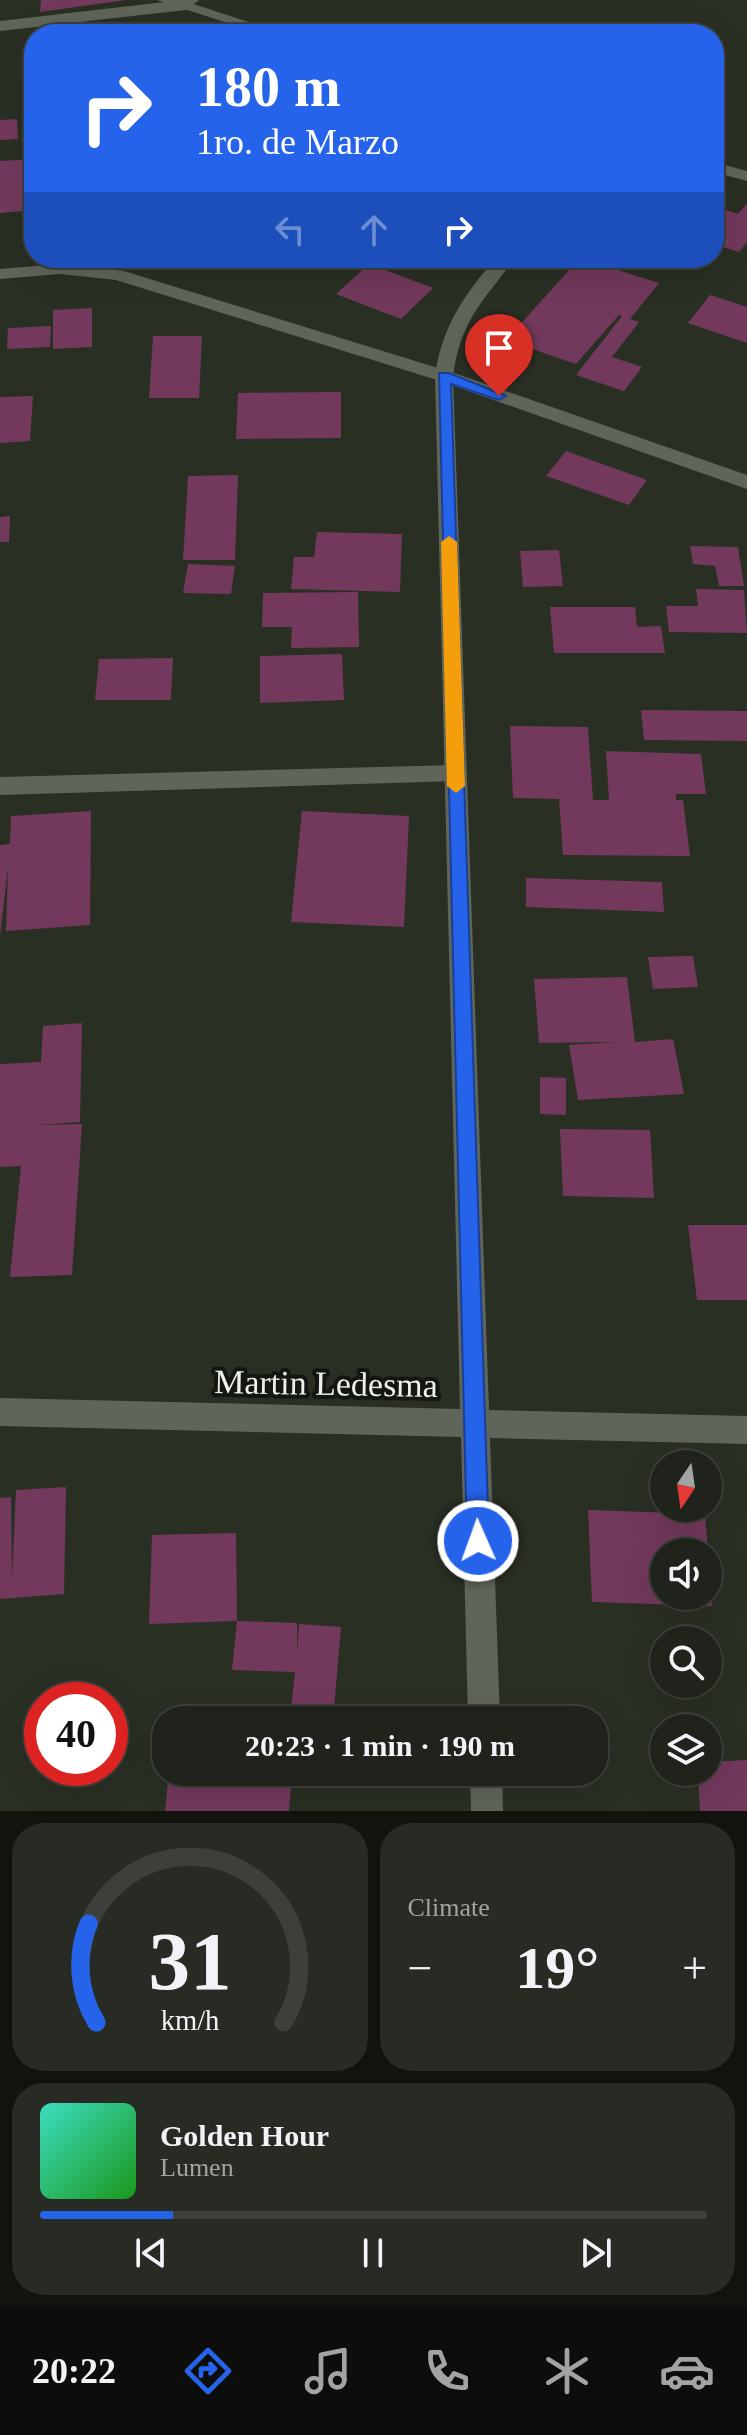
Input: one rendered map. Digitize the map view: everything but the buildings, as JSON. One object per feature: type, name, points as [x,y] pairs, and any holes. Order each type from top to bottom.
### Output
[{"type":"street","points":[[165,0],[188,2],[249,24]]},
{"type":"street","points":[[0,26],[188,2]]},
{"type":"street","points":[[724,170],[747,176]]},
{"type":"street","points":[[484,1706],[444,376],[447,349],[458,312],[497,268]]},
{"type":"street","points":[[0,274],[60,269],[118,275],[444,376],[747,482]]},
{"type":"street","points":[[0,786],[456,773]]},
{"type":"street","name":"Martin Ledesma","points":[[0,1412],[747,1430]]},
{"type":"street","points":[[486,1786],[487,1811]]},
{"type":"slow traffic","points":[[449,542],[456,786]]},
{"type":"route","points":[[478,1541],[444,376],[499,396]]}]
